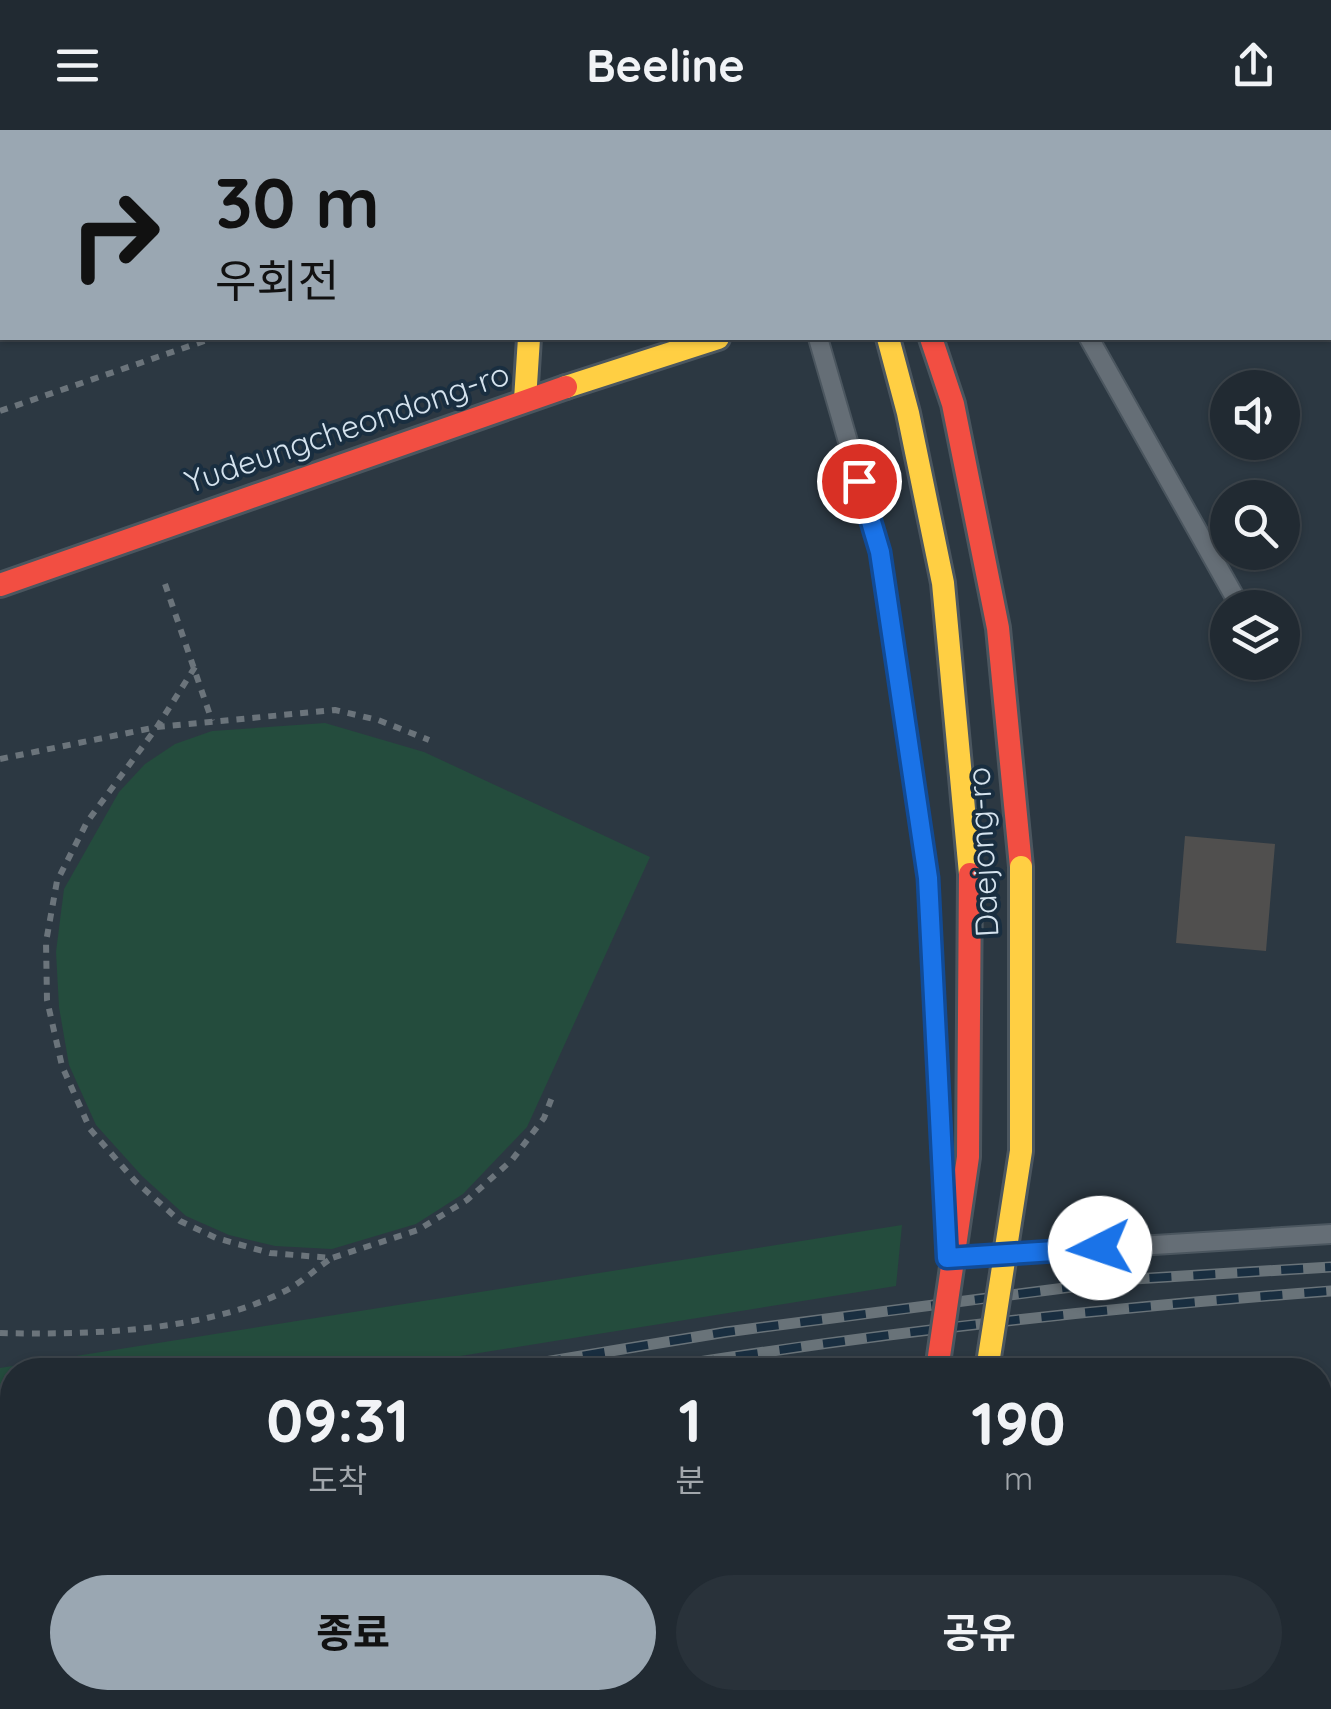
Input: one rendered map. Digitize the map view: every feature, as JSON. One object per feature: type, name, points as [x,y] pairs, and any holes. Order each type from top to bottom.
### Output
[{"type":"main road","points":[[525,400],[528,340]]},
{"type":"main road","name":"Yudeungcheondong-ro","points":[[0,585],[525,400],[712,340]]},
{"type":"main road","name":"Daejong-ro","points":[[889,340],[908,413],[943,583],[970,874],[968,1157],[939,1358]]},
{"type":"main road","name":"Daejong-ro","points":[[932,340],[953,404],[998,628],[1021,867],[1020,1151],[989,1358]]},
{"type":"lane","points":[[819,340],[880,552],[928,878],[947,1258],[1331,1234]]},
{"type":"lane","points":[[1089,340],[1231,590]]},
{"type":"path","points":[[0,410],[206,340]]},
{"type":"path","points":[[166,584],[212,721]]},
{"type":"path","points":[[195,666],[157,727],[87,822],[56,881],[46,942],[46,1000],[62,1066],[90,1129],[135,1181],[180,1221],[216,1238],[270,1253],[332,1258]]},
{"type":"path","points":[[0,760],[157,727],[335,710],[378,720],[429,740]]},
{"type":"path","points":[[0,1333],[70,1334],[170,1324],[219,1314],[282,1293],[332,1258],[418,1230],[468,1200],[512,1160],[544,1118],[554,1092]]},
{"type":"green space","points":[[325,723],[424,752],[650,857],[527,1127],[463,1194],[416,1224],[332,1249],[275,1246],[229,1235],[186,1216],[142,1176],[96,1125],[69,1065],[59,1007],[56,952],[64,889],[119,792],[145,764],[175,744],[212,731]]},
{"type":"green space","points":[[902,1225],[896,1286],[449,1358],[63,1358]]},
{"type":"building","points":[[1185,836],[1275,844],[1266,951],[1176,943]]},
{"type":"railway","points":[[569,1358],[726,1332],[1134,1279],[1331,1267]]},
{"type":"railway","points":[[727,1358],[989,1323],[1331,1291]]},
{"type":"traffic: slow","points":[[525,400],[529,340]]},
{"type":"traffic: slow","points":[[566,387],[712,340]]},
{"type":"traffic: slow","points":[[889,340],[908,413],[943,583],[970,874]]},
{"type":"traffic: slow","points":[[989,1358],[1021,1151],[1021,867]]},
{"type":"traffic: jam","points":[[932,340],[953,404],[998,628],[1021,867]]},
{"type":"traffic: jam","points":[[0,585],[566,387]]},
{"type":"traffic: jam","points":[[939,1358],[968,1157],[970,874]]},
{"type":"route","points":[[859,481],[880,552],[928,878],[947,1258],[1100,1248]]}]
